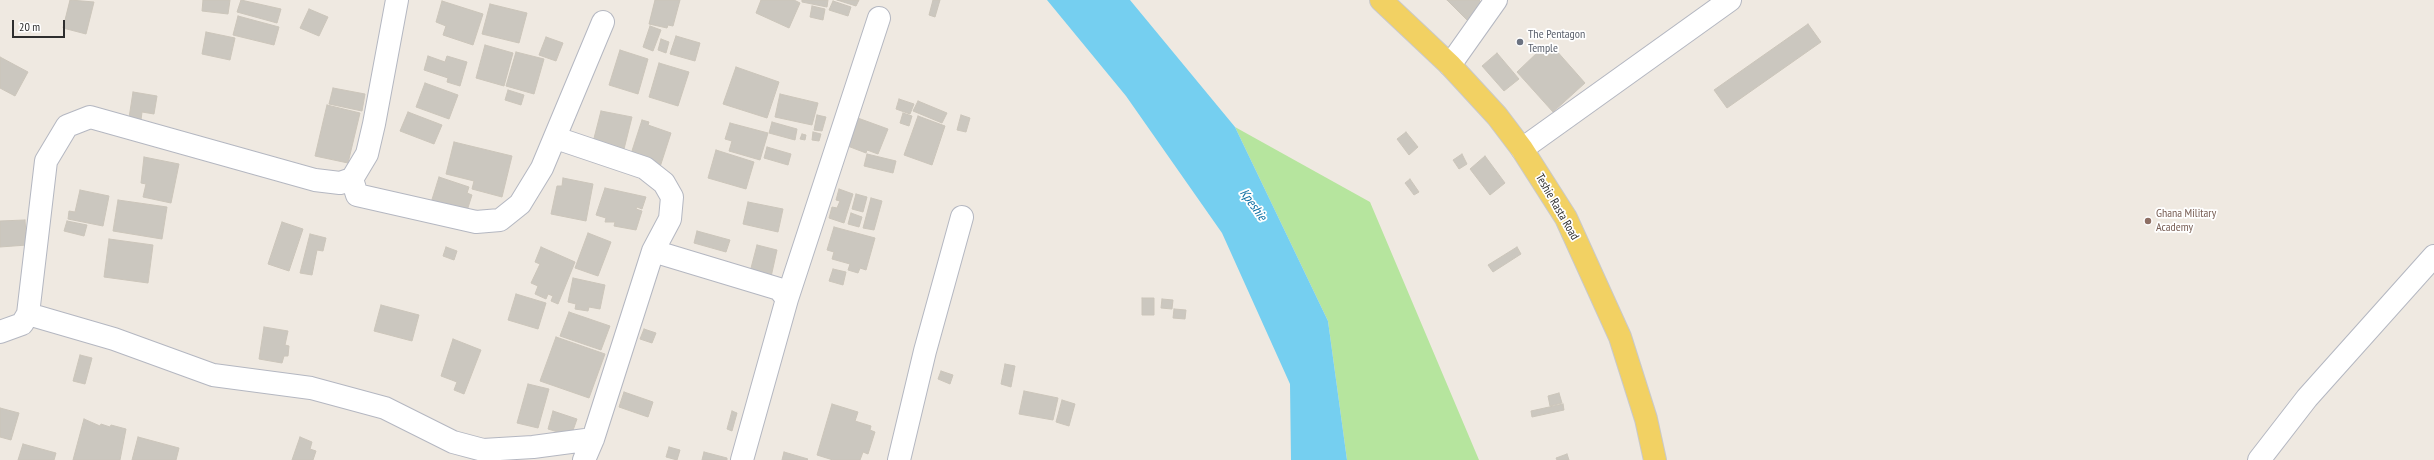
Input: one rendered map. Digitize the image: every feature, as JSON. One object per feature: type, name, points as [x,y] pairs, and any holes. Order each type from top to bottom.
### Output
[{"type":"main road","name":"Teshie Rasta Road","points":[[1381,0],[1450,65],[1497,116],[1522,149],[1566,218],[1600,290],[1620,337],[1646,419],[1655,460]]},
{"type":"street","points":[[0,332],[22,324],[28,314],[46,161],[67,126],[90,117],[316,180],[340,183],[352,179],[367,154],[397,0]]},
{"type":"street","points":[[1450,65],[1496,0]]},
{"type":"street","points":[[1522,149],[1730,0]]},
{"type":"street","points":[[742,460],[787,299],[879,18]]},
{"type":"street","points":[[352,179],[357,195],[476,222],[500,220],[520,204],[542,168],[556,138],[603,22]]},
{"type":"street","points":[[556,138],[645,168],[664,183],[672,197],[670,219],[653,251],[593,439],[584,460]]},
{"type":"street","points":[[899,460],[925,351],[962,216]]},
{"type":"street","points":[[653,251],[779,289],[787,299]]},
{"type":"street","points":[[2260,460],[2307,398],[2434,256]]},
{"type":"street","points":[[28,314],[114,340],[214,375],[311,388],[385,408],[453,442],[482,450],[533,447],[593,439]]},
{"type":"green space","points":[[1235,127],[1370,202],[1479,460],[1347,460],[1328,321]]},
{"type":"water","name":"Kpeshie","points":[[1047,0],[1130,0],[1235,127],[1328,321],[1347,460],[1291,460],[1290,384],[1222,233],[1126,96]]},
{"type":"building","points":[[70,0],[94,2],[86,34],[63,28]]},
{"type":"building","points":[[203,0],[230,0],[228,14],[202,11]]},
{"type":"building","points":[[241,0],[281,9],[277,23],[237,12]]},
{"type":"building","points":[[655,0],[680,0],[673,26],[668,25],[667,28],[649,24]]},
{"type":"building","points":[[761,0],[794,0],[800,3],[789,28],[756,13]]},
{"type":"building","points":[[802,0],[828,0],[827,7],[802,2]]},
{"type":"building","points":[[837,0],[859,0],[856,6]]},
{"type":"building","points":[[933,0],[940,0],[935,17],[929,15]]},
{"type":"building","points":[[1447,0],[1479,0],[1483,4],[1467,20]]},
{"type":"building","points":[[442,1],[483,14],[473,45],[443,35],[446,26],[436,22]]},
{"type":"building","points":[[833,1],[851,7],[848,16],[829,10]]},
{"type":"building","points":[[490,4],[527,13],[519,43],[482,34]]},
{"type":"building","points":[[812,6],[825,9],[823,20],[810,17]]},
{"type":"building","points":[[309,9],[328,17],[319,36],[300,28]]},
{"type":"building","points":[[238,16],[279,27],[274,45],[233,35]]},
{"type":"building","points":[[1808,24],[1821,42],[1727,108],[1714,90]]},
{"type":"building","points":[[650,26],[661,30],[653,51],[643,47]]},
{"type":"building","points":[[206,32],[235,38],[230,60],[202,54]]},
{"type":"building","points":[[676,36],[700,43],[695,61],[670,54]]},
{"type":"building","points":[[546,37],[563,43],[556,61],[539,55]]},
{"type":"building","points":[[661,39],[669,42],[666,53],[658,50]]},
{"type":"building","points":[[485,45],[513,53],[504,86],[476,78]]},
{"type":"building","points":[[1555,49],[1585,83],[1553,112],[1517,72],[1540,50],[1546,57]]},
{"type":"building","points":[[620,50],[648,59],[638,94],[609,85]]},
{"type":"building","points":[[516,52],[544,59],[534,94],[506,86]]},
{"type":"building","points":[[1497,53],[1519,79],[1504,91],[1482,66]]},
{"type":"building","points":[[428,56],[445,62],[447,56],[467,62],[460,86],[447,82],[448,78],[424,70]]},
{"type":"building","points":[[0,57],[28,72],[15,96],[0,88]]},
{"type":"building","points":[[659,63],[689,72],[678,106],[649,97]]},
{"type":"building","points":[[736,67],[779,82],[767,118],[723,104]]},
{"type":"building","points":[[425,83],[458,95],[449,119],[416,107]]},
{"type":"building","points":[[333,88],[365,94],[362,111],[329,104]]},
{"type":"building","points":[[508,90],[524,95],[521,105],[505,100]]},
{"type":"building","points":[[133,92],[157,96],[154,114],[142,112],[141,120],[129,118]]},
{"type":"building","points":[[780,94],[818,103],[812,125],[775,117]]},
{"type":"building","points":[[899,99],[914,104],[910,114],[896,109]]},
{"type":"building","points":[[918,101],[947,113],[942,123],[913,111]]},
{"type":"building","points":[[327,105],[360,113],[348,163],[315,156]]},
{"type":"building","points":[[601,111],[632,117],[623,153],[592,146]]},
{"type":"building","points":[[408,112],[442,125],[434,144],[400,131]]},
{"type":"building","points":[[903,113],[912,116],[909,126],[900,123]]},
{"type":"building","points":[[817,115],[826,117],[822,131],[814,130]]},
{"type":"building","points":[[961,115],[970,118],[966,132],[957,130]]},
{"type":"building","points":[[918,116],[945,126],[932,165],[904,155]]},
{"type":"building","points":[[855,117],[888,129],[878,154],[867,150],[866,153],[845,145]]},
{"type":"building","points":[[642,120],[649,122],[648,125],[671,133],[660,167],[630,157]]},
{"type":"building","points":[[772,122],[797,129],[795,140],[769,133]]},
{"type":"building","points":[[730,123],[768,133],[760,160],[729,151],[732,141],[725,139]]},
{"type":"building","points":[[813,132],[821,134],[819,141],[812,140]]},
{"type":"building","points":[[1406,132],[1418,147],[1409,155],[1397,139]]},
{"type":"building","points":[[802,134],[806,135],[805,140],[800,139]]},
{"type":"building","points":[[454,142],[512,156],[502,197],[472,189],[474,181],[446,174]]},
{"type":"building","points":[[767,147],[791,154],[788,165],[764,158]]},
{"type":"building","points":[[716,150],[754,162],[746,189],[708,178]]},
{"type":"building","points":[[867,154],[896,161],[893,173],[864,166]]},
{"type":"building","points":[[1462,154],[1467,164],[1459,169],[1453,160]]},
{"type":"building","points":[[1485,156],[1505,183],[1490,195],[1470,169]]},
{"type":"building","points":[[144,157],[179,164],[171,203],[143,197],[146,184],[141,183]]},
{"type":"building","points":[[439,177],[469,187],[467,193],[472,195],[465,217],[430,206]]},
{"type":"building","points":[[563,178],[593,184],[586,221],[551,214],[557,186],[562,186]]},
{"type":"building","points":[[1410,179],[1419,192],[1414,195],[1405,183]]},
{"type":"building","points":[[605,188],[646,197],[642,209],[637,207],[636,209],[642,211],[636,230],[614,226],[615,222],[605,222],[606,218],[596,215]]},
{"type":"building","points":[[839,189],[853,194],[844,223],[829,218],[832,207],[837,208],[840,201],[836,200]]},
{"type":"building","points":[[80,190],[109,196],[103,226],[68,219],[69,211],[75,212]]},
{"type":"building","points":[[856,194],[867,197],[863,212],[852,209]]},
{"type":"building","points":[[871,198],[882,201],[874,230],[863,228]]},
{"type":"building","points":[[118,200],[167,207],[162,239],[113,231]]},
{"type":"building","points":[[748,202],[783,209],[778,232],[743,224]]},
{"type":"building","points":[[851,213],[862,217],[859,227],[848,224]]},
{"type":"building","points":[[25,220],[27,245],[0,247],[0,221]]},
{"type":"building","points":[[67,221],[87,225],[84,236],[64,231]]},
{"type":"building","points":[[282,222],[303,229],[289,271],[268,264]]},
{"type":"building","points":[[834,227],[875,238],[866,270],[860,268],[858,273],[848,270],[850,264],[832,259],[834,252],[827,250]]},
{"type":"building","points":[[697,231],[730,240],[726,252],[694,243]]},
{"type":"building","points":[[588,233],[611,242],[598,276],[575,268]]},
{"type":"building","points":[[310,234],[326,238],[323,251],[317,250],[312,275],[300,273]]},
{"type":"building","points":[[109,239],[153,245],[148,283],[104,277]]},
{"type":"building","points":[[757,245],[777,250],[771,277],[750,272]]},
{"type":"building","points":[[446,247],[457,251],[454,260],[443,256]]},
{"type":"building","points":[[541,247],[575,262],[558,304],[551,301],[553,296],[548,294],[546,299],[535,294],[538,286],[531,283],[540,264],[535,262]]},
{"type":"building","points":[[1517,247],[1521,254],[1493,272],[1488,265]]},
{"type":"building","points":[[833,269],[846,272],[843,285],[829,281]]},
{"type":"building","points":[[573,278],[605,285],[600,309],[589,307],[588,311],[575,309],[576,304],[568,302]]},
{"type":"building","points":[[516,294],[546,303],[538,329],[508,320]]},
{"type":"building","points":[[1142,298],[1154,298],[1154,315],[1142,315]]},
{"type":"building","points":[[1162,299],[1173,300],[1172,309],[1161,308]]},
{"type":"building","points":[[381,305],[419,315],[412,341],[374,331]]},
{"type":"building","points":[[1174,309],[1186,310],[1185,319],[1173,318]]},
{"type":"building","points":[[569,312],[610,326],[601,350],[560,336]]},
{"type":"building","points":[[264,327],[288,331],[285,345],[289,346],[288,356],[284,356],[282,363],[259,359]]},
{"type":"building","points":[[644,329],[656,333],[652,343],[640,339]]},
{"type":"building","points":[[556,337],[605,354],[589,398],[540,381]]},
{"type":"building","points":[[453,339],[481,350],[464,394],[454,390],[457,382],[441,376]]},
{"type":"building","points":[[80,355],[92,358],[85,384],[73,381]]},
{"type":"building","points":[[1005,364],[1015,366],[1011,387],[1001,384]]},
{"type":"building","points":[[941,371],[953,375],[950,384],[938,379]]},
{"type":"building","points":[[528,384],[549,389],[538,428],[517,423]]},
{"type":"building","points":[[1024,391],[1058,398],[1053,420],[1019,414]]},
{"type":"building","points":[[624,392],[653,402],[648,417],[619,407]]},
{"type":"building","points":[[1559,393],[1562,403],[1550,406],[1548,396]]},
{"type":"building","points":[[1062,400],[1075,404],[1069,426],[1056,422]]},
{"type":"building","points":[[832,404],[858,412],[855,421],[871,426],[870,430],[875,432],[868,454],[863,452],[860,460],[833,460],[817,455]]},
{"type":"building","points":[[1563,404],[1564,410],[1532,417],[1531,411]]},
{"type":"building","points":[[0,408],[19,413],[11,440],[0,437]]},
{"type":"building","points":[[553,411],[577,419],[571,436],[548,429]]},
{"type":"building","points":[[732,411],[737,413],[732,431],[727,429]]},
{"type":"building","points":[[84,419],[100,426],[101,424],[110,427],[111,425],[126,429],[120,460],[73,460]]},
{"type":"building","points":[[138,437],[179,448],[176,460],[132,460]]},
{"type":"building","points":[[300,437],[312,442],[310,449],[316,451],[313,460],[292,460]]},
{"type":"building","points":[[23,444],[56,453],[54,460],[18,460]]},
{"type":"building","points":[[669,447],[680,450],[677,460],[666,457]]},
{"type":"building","points":[[704,452],[727,458],[727,460],[702,460]]},
{"type":"building","points":[[784,452],[808,459],[782,460]]},
{"type":"building","points":[[1567,454],[1569,460],[1557,460],[1556,458]]},
{"type":"place","name":"The Pentagon Temple","points":[[1520,42]]},
{"type":"place","name":"Ghana Military Academy","points":[[2148,221]]}]
